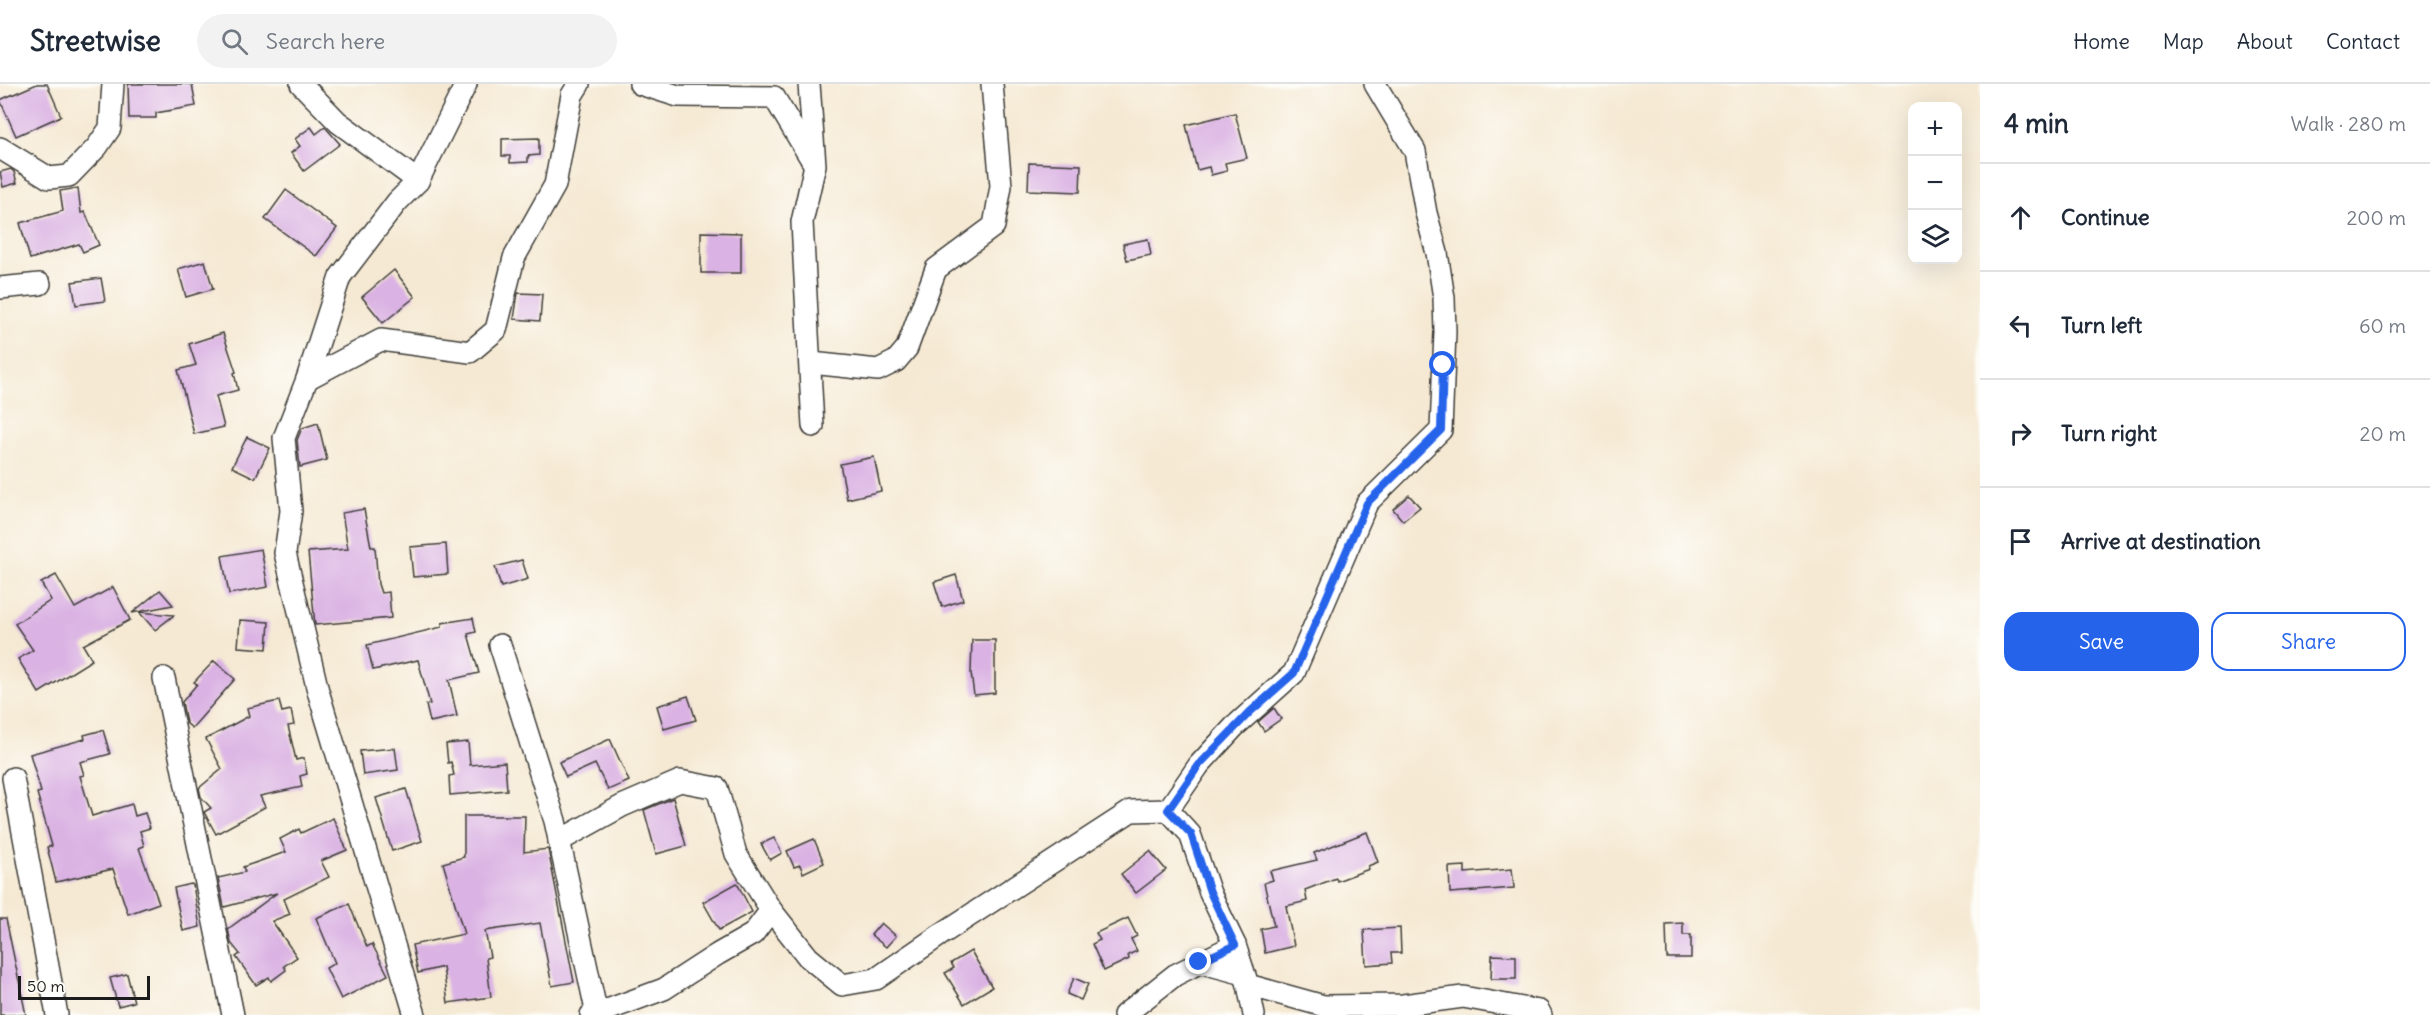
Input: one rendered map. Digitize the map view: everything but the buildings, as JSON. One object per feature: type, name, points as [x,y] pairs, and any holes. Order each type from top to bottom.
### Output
[{"type":"street","points":[[0,148],[49,178],[69,176],[98,147],[110,128],[113,84]]},
{"type":"street","points":[[301,84],[338,122],[418,181]]},
{"type":"street","points":[[415,1015],[318,691],[285,553],[291,511],[284,438],[307,379],[340,277],[397,202],[418,181],[466,84]]},
{"type":"street","points":[[307,379],[381,340],[470,352],[496,330],[514,258],[555,185],[572,95],[579,84]]},
{"type":"street","points":[[640,84],[678,96],[774,97],[815,165]]},
{"type":"street","points":[[809,84],[815,165],[802,222],[813,426]]},
{"type":"street","points":[[811,363],[878,370],[896,361],[907,348],[936,269],[994,226],[1000,186],[992,84]]},
{"type":"street","points":[[1168,810],[1199,765],[1250,712],[1294,673],[1367,503],[1441,430],[1445,333],[1444,298],[1437,253],[1426,213],[1415,151],[1375,84]]},
{"type":"street","points":[[0,288],[40,284]]},
{"type":"street","points":[[501,645],[560,841],[593,1012],[599,1013],[664,989],[753,934],[771,910]]},
{"type":"street","points":[[164,678],[233,1015]]},
{"type":"street","points":[[13,778],[57,1015]]},
{"type":"street","points":[[560,841],[622,806],[680,781],[717,788],[736,854],[771,910],[808,957],[842,985],[876,979],[1131,812],[1168,810],[1191,834],[1210,892],[1235,945],[1254,1015]]},
{"type":"street","points":[[1124,1015],[1175,975],[1235,945]]},
{"type":"street","points":[[1199,962],[1324,1006],[1403,1005],[1463,997],[1539,1011],[1541,1015]]},
{"type":"route","points":[[1199,962],[1235,945],[1210,892],[1191,834],[1168,810],[1199,765],[1234,727],[1294,673],[1367,503],[1441,430],[1443,365]]}]
